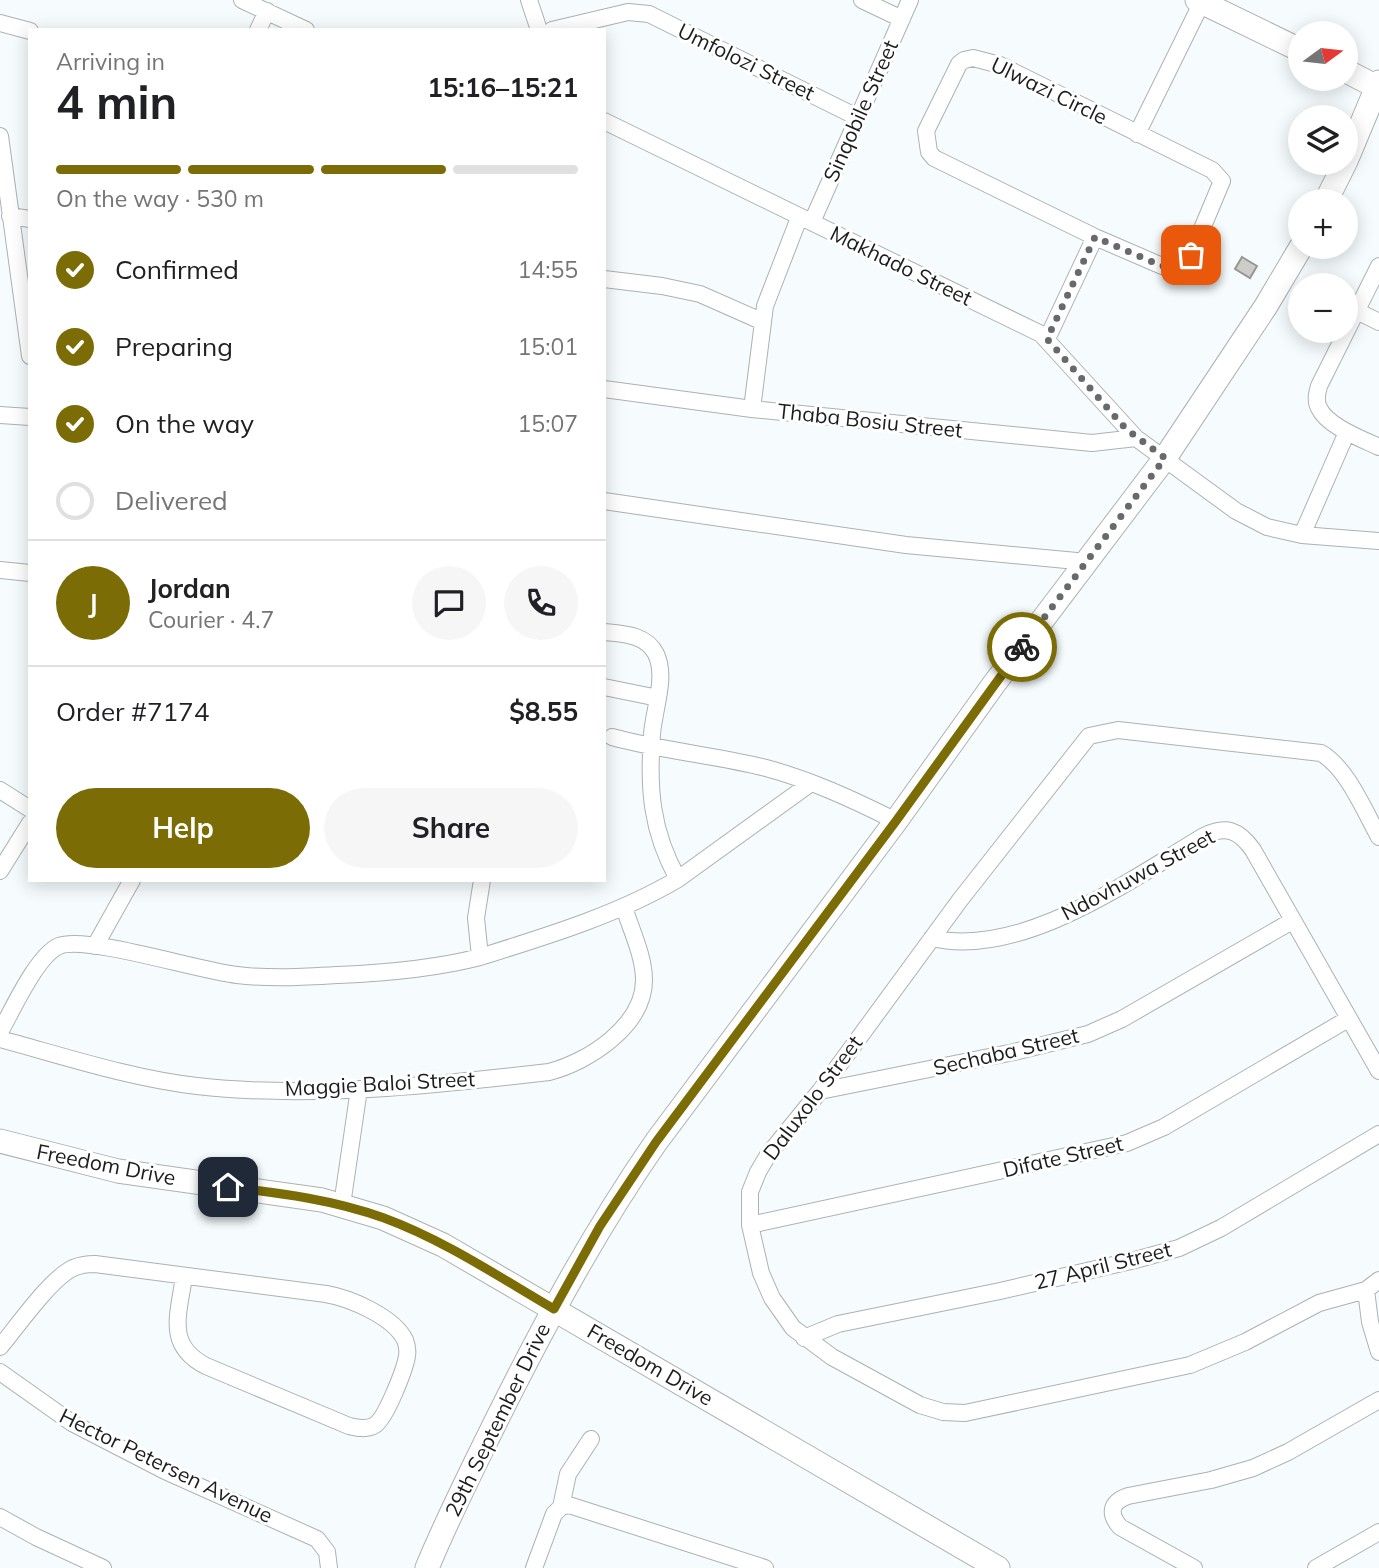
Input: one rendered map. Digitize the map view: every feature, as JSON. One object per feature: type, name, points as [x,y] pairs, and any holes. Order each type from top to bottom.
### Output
[{"type":"street","points":[[242,0],[302,28]]},
{"type":"street","points":[[529,0],[539,28]]},
{"type":"street","points":[[862,0],[902,19]]},
{"type":"street","name":"Sinqobile Street","points":[[752,409],[765,306],[911,0]]},
{"type":"street","points":[[1137,134],[1201,1],[1288,44]]},
{"type":"street","points":[[259,28],[267,11]]},
{"type":"street","name":"Umfolozi Street","points":[[560,28],[628,12],[649,14],[857,117]]},
{"type":"street","points":[[0,23],[28,30]]},
{"type":"street","name":"Ulwazi Circle","points":[[974,58],[1000,65],[1137,134],[1212,170],[1222,181],[1191,255],[1177,266],[1162,266],[1095,237],[939,162],[929,152],[926,131],[959,64],[974,58]]},
{"type":"street","points":[[1358,77],[1378,86],[1358,132]]},
{"type":"street","name":"Makhado Street","points":[[606,122],[1047,339],[1136,438],[1236,510],[1267,527],[1301,535],[1379,541]]},
{"type":"street","points":[[0,136],[28,342]]},
{"type":"street","points":[[10,216],[28,219]]},
{"type":"street","points":[[1047,339],[1095,237]]},
{"type":"street","name":"29th September Drive","points":[[427,1568],[476,1462],[554,1309],[600,1226],[656,1142],[896,821],[994,684],[1165,458],[1252,328],[1294,259]]},
{"type":"street","points":[[1358,309],[1379,266]]},
{"type":"street","points":[[606,279],[700,294],[761,321]]},
{"type":"street","points":[[1358,312],[1379,322]]},
{"type":"street","points":[[1341,343],[1319,386],[1319,408],[1325,417],[1347,432],[1379,447]]},
{"type":"street","name":"Thaba Bosiu Street","points":[[606,389],[752,409],[1092,443],[1136,438]]},
{"type":"street","points":[[0,415],[28,418]]},
{"type":"street","points":[[1301,535],[1347,432]]},
{"type":"street","points":[[606,501],[906,545],[1087,562]]},
{"type":"street","points":[[0,570],[28,573]]},
{"type":"street","points":[[606,632],[631,635],[650,646],[659,666],[651,797],[662,849],[678,879]]},
{"type":"street","points":[[606,687],[658,698]]},
{"type":"street","name":"Daluxolo Street","points":[[1372,1285],[1319,1304],[1245,1342],[1190,1365],[965,1413],[943,1412],[908,1400],[832,1357],[804,1338],[783,1317],[761,1273],[750,1226],[750,1192],[768,1155],[820,1091],[932,938],[1090,736],[1118,730],[1321,753],[1340,769],[1379,836]]},
{"type":"street","points":[[612,737],[652,748],[745,763],[811,783],[896,821]]},
{"type":"street","points":[[0,1032],[47,954],[61,945],[95,946],[208,970],[263,977],[400,971],[458,963],[480,957],[624,907],[678,879],[811,783]]},
{"type":"street","points":[[0,790],[28,808]]},
{"type":"street","points":[[0,871],[28,826]]},
{"type":"street","name":"Ndovhuwa Street","points":[[932,938],[955,942],[979,940],[999,937],[1054,920],[1084,907],[1204,836],[1221,830],[1236,832],[1247,842],[1379,1071]]},
{"type":"street","points":[[95,946],[131,882]]},
{"type":"street","points":[[480,957],[476,918],[482,882]]},
{"type":"street","name":"Maggie Baloi Street","points":[[0,1039],[94,1064],[195,1086],[288,1091],[359,1089],[549,1072],[566,1068],[598,1051],[620,1031],[632,1015],[643,990],[643,967],[624,907]]},
{"type":"street","name":"Sechaba Street","points":[[820,1091],[1025,1050],[1087,1034],[1122,1019],[1292,920]]},
{"type":"street","name":"Difate Street","points":[[750,1226],[1127,1143],[1164,1127],[1348,1018]]},
{"type":"street","points":[[342,1205],[359,1089]]},
{"type":"street","name":"27 April Street","points":[[804,1338],[838,1324],[1000,1292],[1179,1248],[1221,1228],[1379,1134]]},
{"type":"street","name":"Freedom Drive","points":[[0,1141],[118,1171],[305,1196],[383,1218],[425,1236],[554,1309],[998,1568]]},
{"type":"street","points":[[0,1347],[57,1279],[77,1266],[95,1264],[338,1296],[363,1307],[394,1326],[405,1341],[407,1357],[383,1417],[373,1426],[349,1426],[206,1366],[191,1356],[181,1345],[177,1332],[184,1276]]},
{"type":"street","points":[[1372,1285],[1370,1322],[1379,1352]]},
{"type":"street","name":"Hector Petersen Avenue","points":[[0,1372],[49,1409],[91,1433],[165,1471],[317,1539],[323,1544],[329,1564]]},
{"type":"street","points":[[1194,1568],[1125,1531],[1112,1517],[1114,1503],[1128,1496],[1211,1480],[1253,1468],[1288,1452],[1379,1399]]},
{"type":"street","points":[[534,1568],[552,1518],[561,1507],[565,1480],[591,1439]]},
{"type":"street","points":[[561,1507],[581,1507],[765,1568]]},
{"type":"street","points":[[0,1517],[103,1568]]},
{"type":"street","points":[[1316,1568],[1379,1532]]},
{"type":"building","points":[[1242,257],[1257,266],[1250,278],[1235,269]]},
{"type":"way so far","points":[[1022,647],[1165,458],[1126,429],[1047,339],[1095,237],[1162,266],[1177,266],[1191,255]]},
{"type":"route","points":[[228,1187],[305,1196],[405,1226],[554,1309],[600,1226],[656,1142],[896,821],[1022,647]]}]
